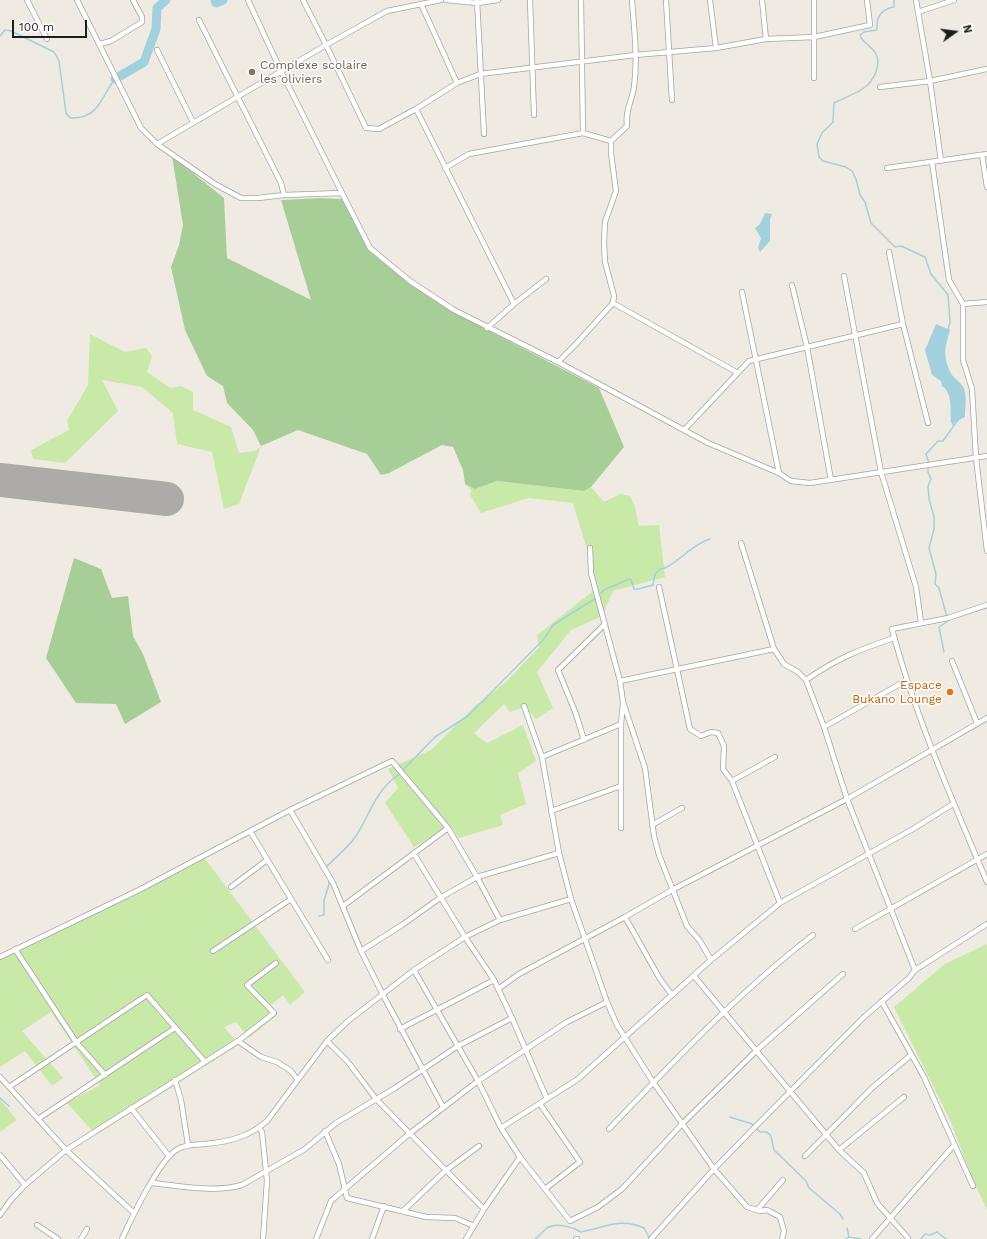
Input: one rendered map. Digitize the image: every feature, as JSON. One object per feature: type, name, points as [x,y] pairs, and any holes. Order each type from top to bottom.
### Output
[{"type":"street","points":[[27,0],[47,39]]},
{"type":"street","points":[[77,0],[100,44],[116,81],[140,128],[157,144],[214,184],[241,198],[342,193]]},
{"type":"street","points":[[100,44],[111,41],[142,22],[142,17],[133,0]]},
{"type":"street","points":[[248,0],[281,71],[370,248],[410,281],[454,310],[487,328],[558,362],[685,429],[708,443],[779,473],[791,480],[810,483],[987,456]]},
{"type":"street","points":[[303,0],[366,128],[379,128],[416,109],[457,83],[480,74],[635,55],[716,48],[766,39],[814,37],[870,25],[867,0]]},
{"type":"street","points":[[157,144],[387,11],[441,0]]},
{"type":"street","points":[[446,0],[477,2],[498,0]]},
{"type":"street","points":[[530,0],[534,115]]},
{"type":"street","points":[[581,0],[583,133]]},
{"type":"street","points":[[558,362],[613,303],[614,296],[605,262],[605,222],[616,192],[611,141],[627,126],[626,114],[634,87],[635,55],[632,0]]},
{"type":"street","points":[[666,0],[672,100]]},
{"type":"street","points":[[710,0],[716,48]]},
{"type":"street","points":[[762,0],[766,39]]},
{"type":"street","points":[[814,0],[814,78]]},
{"type":"street","points":[[916,0],[930,81],[941,160]]},
{"type":"street","points":[[918,12],[954,0]]},
{"type":"street","points":[[477,2],[484,134]]},
{"type":"street","points":[[421,4],[457,83]]},
{"type":"street","points":[[199,20],[281,183],[284,195]]},
{"type":"street","points":[[157,50],[193,122]]},
{"type":"street","points":[[880,87],[930,81],[987,69]]},
{"type":"street","points":[[416,109],[514,304]]},
{"type":"street","points":[[445,168],[469,154],[583,133],[611,141]]},
{"type":"street","points":[[887,168],[985,154],[987,187]]},
{"type":"street","points":[[932,162],[949,280],[963,304],[963,360],[972,389],[976,458],[987,551]]},
{"type":"street","points":[[889,252],[903,324],[928,423]]},
{"type":"street","points":[[844,276],[881,472],[916,587],[921,622]]},
{"type":"street","points":[[487,328],[514,304],[546,279]]},
{"type":"street","points":[[792,285],[807,347],[831,480]]},
{"type":"street","points":[[742,292],[779,473]]},
{"type":"street","points":[[963,304],[987,302]]},
{"type":"street","points":[[613,303],[738,373]]},
{"type":"street","points":[[685,429],[749,361],[903,324]]},
{"type":"street","points":[[741,543],[774,649],[784,664],[798,672],[806,680],[824,727],[847,798],[914,970]]},
{"type":"street","points":[[590,548],[591,573],[620,681],[623,702],[645,768],[652,825],[659,855],[687,926],[700,941],[711,960]]},
{"type":"street","points":[[659,587],[690,729],[701,736],[710,732],[718,733],[724,746],[723,769],[732,782],[780,903]]},
{"type":"street","points":[[987,605],[947,618],[892,629],[906,680],[931,749],[987,882]]},
{"type":"street","points":[[584,740],[576,714],[558,670],[605,624]]},
{"type":"street","points":[[806,680],[831,663],[857,650],[894,638]]},
{"type":"street","points":[[620,681],[774,649]]},
{"type":"street","points":[[952,661],[977,723]]},
{"type":"street","points":[[824,727],[906,680]]},
{"type":"street","points":[[621,828],[620,724],[623,702]]},
{"type":"street","points":[[524,706],[542,757],[559,853],[571,899],[586,938],[607,1002],[625,1038],[653,1082],[714,1169],[747,1207],[757,1210],[767,1210],[780,1217],[784,1231],[782,1239]]},
{"type":"street","points":[[498,989],[519,974],[626,917],[672,890],[847,798],[987,718]]},
{"type":"street","points":[[542,757],[620,724]]},
{"type":"street","points":[[732,782],[775,757]]},
{"type":"street","points":[[0,957],[139,890],[290,810],[392,761],[448,828],[477,876],[500,920]]},
{"type":"street","points":[[551,811],[621,786]]},
{"type":"street","points":[[501,1128],[578,1079],[711,960],[780,903],[913,829],[953,804]]},
{"type":"street","points":[[652,825],[682,808]]},
{"type":"street","points":[[290,810],[333,883],[361,951],[400,1029],[443,1107]]},
{"type":"street","points":[[343,906],[448,828]]},
{"type":"street","points":[[250,831],[328,960]]},
{"type":"street","points":[[361,951],[402,925],[440,898],[477,876],[559,853]]},
{"type":"street","points":[[414,854],[464,937],[494,980],[548,1099]]},
{"type":"street","points":[[855,929],[987,854]]},
{"type":"street","points":[[231,887],[267,860]]},
{"type":"street","points":[[213,951],[291,899]]},
{"type":"street","points":[[122,1239],[134,1214],[152,1183],[169,1156],[178,1148],[188,1145],[237,1139],[259,1128],[267,1121],[327,1041],[348,1021],[414,970],[464,937],[500,920],[571,899]]},
{"type":"street","points":[[626,917],[660,979],[672,995]]},
{"type":"street","points":[[651,1239],[714,1169],[755,1127],[864,1017],[909,978],[914,970],[987,924]]},
{"type":"street","points":[[609,1129],[724,1010],[777,963],[813,935]]},
{"type":"street","points":[[15,949],[76,1042],[105,1075]]},
{"type":"street","points":[[0,1215],[10,1201],[25,1185],[66,1150],[238,1041],[274,1013],[247,985],[276,963]]},
{"type":"street","points":[[414,970],[478,1081],[501,1128],[520,1157],[570,1221],[598,1207],[622,1189],[682,1124],[757,1050],[843,974]]},
{"type":"street","points":[[694,976],[724,1010],[839,1150],[864,1174],[877,1203],[908,1238]]},
{"type":"street","points":[[400,1029],[494,980]]},
{"type":"street","points":[[9,1087],[147,995],[204,1062]]},
{"type":"street","points":[[316,1239],[331,1201],[409,1134],[478,1081],[526,1049],[567,1022],[607,1002]]},
{"type":"street","points":[[882,1002],[924,1077],[973,1186]]},
{"type":"street","points":[[152,1183],[205,1188],[233,1187],[259,1176],[266,1169],[305,1149],[325,1131],[458,1046],[512,1018]]},
{"type":"street","points":[[38,1119],[175,1028]]},
{"type":"street","points":[[238,1041],[260,1057],[277,1062],[291,1071],[297,1079]]},
{"type":"street","points":[[327,1041],[348,1062],[376,1099],[445,1171],[484,1209]]},
{"type":"street","points":[[805,1156],[872,1088],[912,1055]]},
{"type":"street","points":[[0,1077],[66,1150],[134,1214]]},
{"type":"street","points":[[175,1080],[182,1100],[188,1145]]},
{"type":"street","points":[[839,1150],[904,1097]]},
{"type":"street","points":[[540,1104],[580,1162],[545,1189]]},
{"type":"street","points":[[131,1108],[169,1156]]},
{"type":"street","points":[[259,1128],[262,1132],[266,1169],[263,1239]]},
{"type":"street","points":[[325,1131],[339,1164],[347,1198],[426,1217],[455,1218],[474,1226]]},
{"type":"street","points":[[872,1239],[954,1145]]},
{"type":"street","points":[[402,1211],[445,1171],[479,1146]]},
{"type":"street","points":[[0,1155],[25,1185]]},
{"type":"street","points":[[466,1239],[484,1209],[520,1157]]},
{"type":"street","points":[[757,1210],[782,1180]]},
{"type":"street","points":[[372,1239],[384,1206]]},
{"type":"street","points":[[37,1226],[58,1239]]},
{"type":"street","points":[[81,1239],[87,1229]]},
{"type":"green space","points":[[172,156],[224,198],[227,258],[311,300],[281,200],[321,198],[342,199],[369,251],[455,313],[599,388],[624,447],[591,487],[584,491],[497,481],[475,489],[465,484],[463,470],[453,447],[442,445],[389,473],[381,475],[367,454],[298,430],[261,446],[253,430],[227,403],[223,386],[207,376],[185,330],[171,267],[179,245],[183,225]]},
{"type":"green space","points":[[90,334],[125,352],[146,348],[152,356],[147,372],[170,388],[181,386],[193,392],[193,410],[231,427],[239,453],[255,451],[261,446],[239,504],[224,509],[212,452],[177,444],[173,413],[142,387],[102,380],[118,411],[65,463],[33,459],[31,450],[69,430],[67,421],[88,385]]},
{"type":"green space","points":[[497,481],[584,491],[591,487],[604,502],[620,494],[630,496],[635,507],[639,526],[659,525],[665,577],[613,591],[602,616],[571,630],[537,672],[553,708],[536,719],[525,707],[510,712],[504,704],[474,733],[487,743],[523,725],[536,761],[518,773],[526,804],[500,815],[503,825],[459,838],[450,826],[414,847],[385,803],[398,788],[388,769],[431,750],[476,705],[506,682],[539,647],[537,635],[592,592],[591,578],[593,569],[573,503],[529,498],[481,513],[470,495],[471,490],[465,484],[475,489]]},
{"type":"green space","points":[[74,558],[101,569],[112,598],[128,596],[133,636],[143,654],[161,702],[125,724],[116,704],[76,703],[46,658]]},
{"type":"green space","points":[[203,856],[305,992],[290,1005],[283,995],[271,1005],[276,1016],[249,1038],[236,1022],[224,1027],[239,1045],[96,1135],[67,1103],[100,1085],[51,1012],[22,1031],[63,1078],[52,1086],[25,1051],[0,1067],[0,954]]},
{"type":"green space","points":[[987,944],[987,1209],[972,1178],[950,1120],[894,1007],[945,964]]},
{"type":"green space","points":[[0,1099],[17,1120],[0,1132]]},
{"type":"water","points":[[765,213],[772,214],[770,219],[770,241],[760,252],[758,248],[761,238],[755,228],[760,224]]},
{"type":"water","points":[[936,324],[950,330],[945,352],[947,363],[952,375],[962,385],[965,392],[965,417],[955,422],[953,426],[951,422],[948,393],[942,386],[941,381],[932,375],[925,350]]},
{"type":"waterway","points":[[115,79],[144,62],[156,29],[157,8],[166,0]]},
{"type":"waterway","points":[[215,0],[216,3],[223,0]]},
{"type":"waterway","points":[[894,0],[894,7],[889,8],[880,14],[877,21],[877,30],[864,32],[860,35],[878,58],[876,72],[869,84],[864,88],[834,103],[833,122],[822,133],[817,144],[819,157],[823,161],[846,167],[852,171],[856,179],[860,195],[865,202],[871,223],[895,247],[901,246],[925,257],[931,274],[948,295],[950,322],[948,330]]},
{"type":"waterway","points":[[0,36],[5,30],[11,31],[54,52],[59,61],[66,113],[70,118],[88,115],[94,111],[115,79]]},
{"type":"waterway","points":[[929,463],[926,454],[938,441],[943,441],[958,420]]},
{"type":"waterway","points":[[928,467],[928,472],[931,479],[928,486],[929,499],[934,516],[934,529],[929,548],[936,574],[935,584],[939,588],[948,621],[939,627],[944,652]]},
{"type":"waterway","points":[[599,595],[604,590],[629,579],[631,580],[634,589],[653,585],[655,574],[660,569],[671,565],[696,546],[710,539]]},
{"type":"waterway","points":[[325,868],[356,836],[384,788],[435,737],[468,716],[544,639],[553,625],[596,598]]},
{"type":"waterway","points":[[319,916],[324,915],[324,900],[329,885],[329,879]]},
{"type":"waterway","points":[[0,1098],[9,1106]]},
{"type":"waterway","points":[[730,1117],[752,1124],[760,1132],[767,1132],[771,1136],[774,1150],[806,1181],[809,1188],[840,1214],[843,1219]]},
{"type":"waterway","points":[[535,1239],[547,1228],[555,1225],[573,1228],[581,1232],[620,1223],[627,1223],[644,1228],[650,1239]]},
{"type":"waterway","points":[[847,1228],[849,1237]]},
{"type":"waterway","points":[[921,1239],[925,1234],[930,1235],[937,1232],[946,1239]]},
{"type":"waterway","points":[[846,1239],[849,1237],[861,1239]]},
{"type":"runway","points":[[0,480],[167,499]]},
{"type":"place","name":"Complexe scolaire les oliviers","points":[[252,72]]},
{"type":"place","name":"Espace Bukano Lounge","points":[[950,692]]}]
